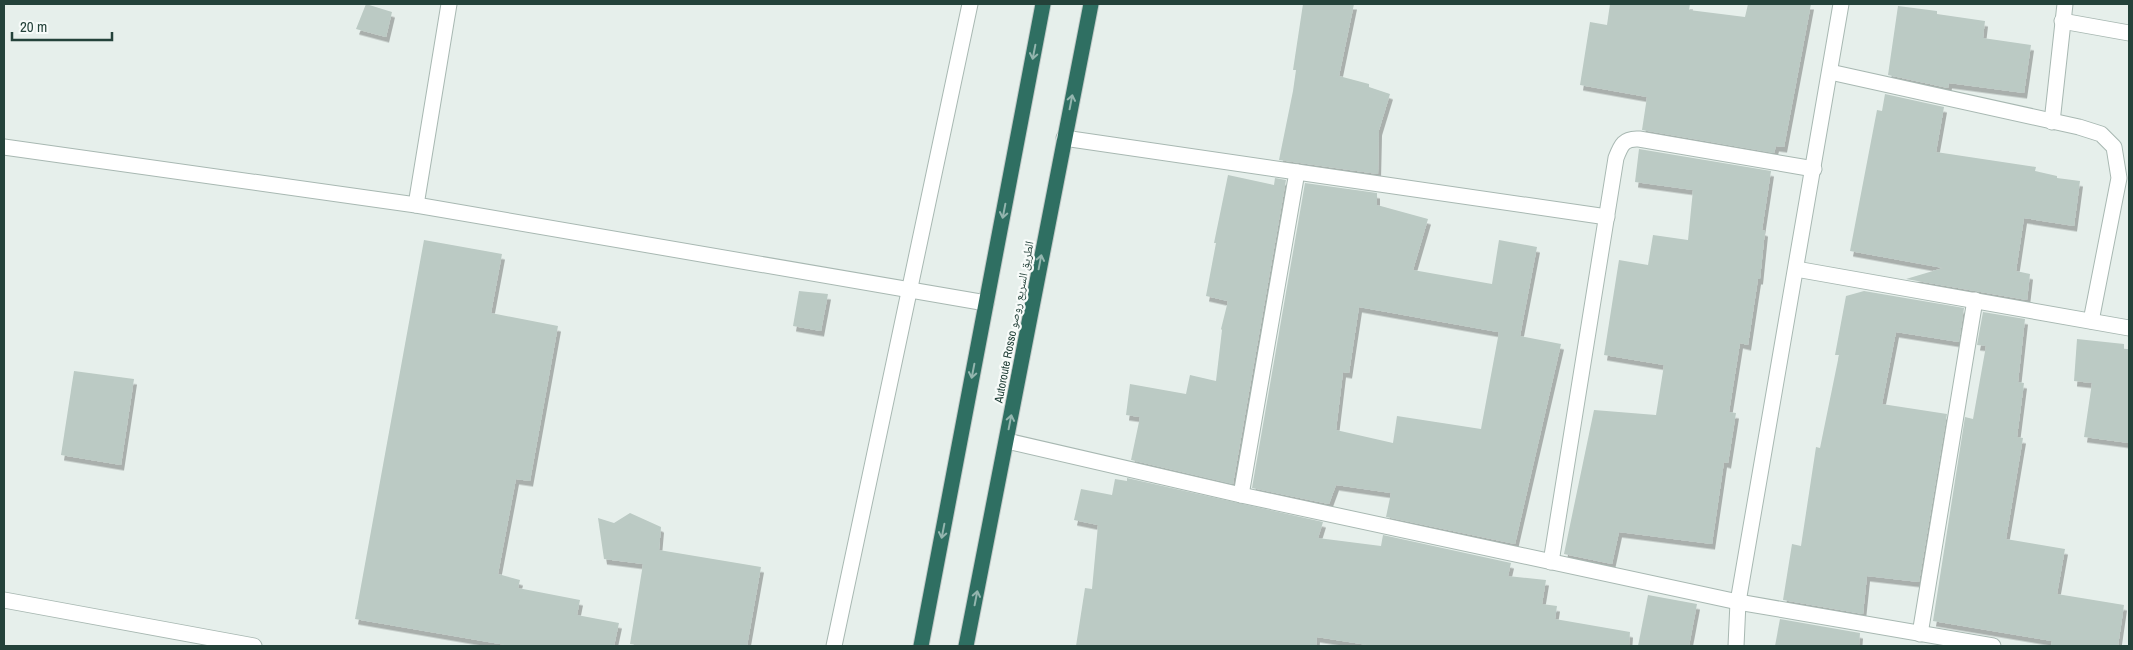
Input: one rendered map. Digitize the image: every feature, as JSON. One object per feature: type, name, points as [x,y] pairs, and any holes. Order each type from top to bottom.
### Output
[{"type":"highway","points":[[921,646],[1043,4]]},
{"type":"highway","name":"Autoroute Rosso الطريق السريع روصو","points":[[966,646],[1091,4]]},
{"type":"street","points":[[416,205],[449,4]]},
{"type":"street","points":[[834,646],[911,290],[970,4]]},
{"type":"street","points":[[1736,646],[1738,602],[1841,4]]},
{"type":"street","points":[[2052,122],[2065,4]]},
{"type":"street","points":[[2062,21],[2129,33]]},
{"type":"street","points":[[1830,72],[2101,134],[2114,147],[2119,178],[2091,321]]},
{"type":"street","points":[[1064,138],[1606,217]]},
{"type":"street","points":[[1551,562],[1616,158],[1622,144],[1629,139],[1814,169]]},
{"type":"street","points":[[4,147],[416,205],[986,303]]},
{"type":"street","points":[[1241,495],[1297,172]]},
{"type":"street","points":[[1796,269],[2129,328]]},
{"type":"street","points":[[1920,634],[1975,300]]},
{"type":"street","points":[[1007,442],[1241,495],[1738,602],[1993,646]]},
{"type":"street","points":[[4,600],[254,646]]},
{"type":"building","points":[[366,4],[392,12],[386,37],[356,29]]},
{"type":"building","points":[[1303,4],[1354,4],[1339,76],[1369,84],[1369,87],[1390,94],[1379,130],[1378,174],[1279,160],[1293,91],[1296,70],[1293,70]]},
{"type":"building","points":[[1610,4],[1690,4],[1689,10],[1745,17],[1748,4],[1811,4],[1784,147],[1776,146],[1774,153],[1642,130],[1647,97],[1580,85],[1590,22],[1607,25]]},
{"type":"building","points":[[1898,6],[1937,11],[1937,14],[1985,21],[1983,38],[2031,45],[2024,93],[1949,83],[1948,88],[1888,75]]},
{"type":"building","points":[[1885,94],[1944,107],[1936,152],[2036,167],[2035,171],[2057,176],[2057,178],[2080,181],[2074,226],[2024,218],[2016,271],[2030,274],[2027,300],[1906,279],[1943,268],[1850,251],[1877,110],[1882,111]]},
{"type":"building","points":[[1639,149],[1771,171],[1762,230],[1765,231],[1760,279],[1758,279],[1748,345],[1740,343],[1729,412],[1736,413],[1728,463],[1724,462],[1712,544],[1619,532],[1612,564],[1564,554],[1594,410],[1656,415],[1664,365],[1604,355],[1619,260],[1648,265],[1653,235],[1688,240],[1693,190],[1635,182]]},
{"type":"building","points":[[1228,175],[1274,185],[1275,178],[1286,180],[1233,484],[1131,460],[1140,417],[1126,415],[1130,384],[1186,394],[1190,375],[1216,381],[1221,329],[1228,301],[1206,296],[1216,243],[1214,243]]},
{"type":"building","points":[[1305,183],[1377,193],[1377,205],[1428,219],[1413,270],[1492,284],[1499,240],[1537,247],[1520,336],[1561,344],[1515,544],[1386,517],[1391,493],[1336,485],[1329,504],[1252,488]],"holes":[[[1359,307],[1499,332],[1481,429],[1397,416],[1393,443],[1336,430],[1343,372],[1349,373]]]},
{"type":"building","points":[[424,240],[502,254],[491,313],[558,326],[530,481],[516,479],[498,574],[520,580],[518,588],[580,600],[577,615],[619,623],[614,646],[511,646],[355,619]]},
{"type":"building","points":[[799,291],[828,294],[821,331],[793,326]]},
{"type":"building","points":[[1864,291],[1964,308],[1959,342],[1896,332],[1882,404],[1947,414],[1919,582],[1867,576],[1863,614],[1783,600],[1792,544],[1801,546],[1816,447],[1820,448],[1839,355],[1835,355],[1846,296]]},
{"type":"building","points":[[1983,312],[2025,319],[2018,382],[2024,383],[2017,437],[2023,438],[2006,539],[2065,549],[2057,594],[2124,605],[2118,646],[2051,646],[2052,641],[1933,621],[1965,417],[1973,419],[1986,346],[1977,345]]},
{"type":"building","points":[[2077,339],[2124,344],[2124,349],[2129,349],[2129,443],[2084,437],[2092,383],[2074,381]]},
{"type":"building","points":[[74,371],[134,379],[121,465],[61,455]]},
{"type":"building","points":[[1127,478],[1323,522],[1318,538],[1381,546],[1383,535],[1511,563],[1508,576],[1546,580],[1542,604],[1557,606],[1555,619],[1630,632],[1629,646],[1374,646],[1317,637],[1316,646],[1076,646],[1085,588],[1092,589],[1098,525],[1074,520],[1081,489],[1112,495],[1115,479],[1127,481]]},
{"type":"building","points":[[630,513],[661,527],[659,550],[761,567],[747,646],[646,646],[630,644],[643,564],[604,559],[598,518],[614,523]]},
{"type":"building","points":[[1648,595],[1697,604],[1689,646],[1638,646]]},
{"type":"building","points":[[1780,619],[1860,633],[1859,646],[1775,646]]}]
